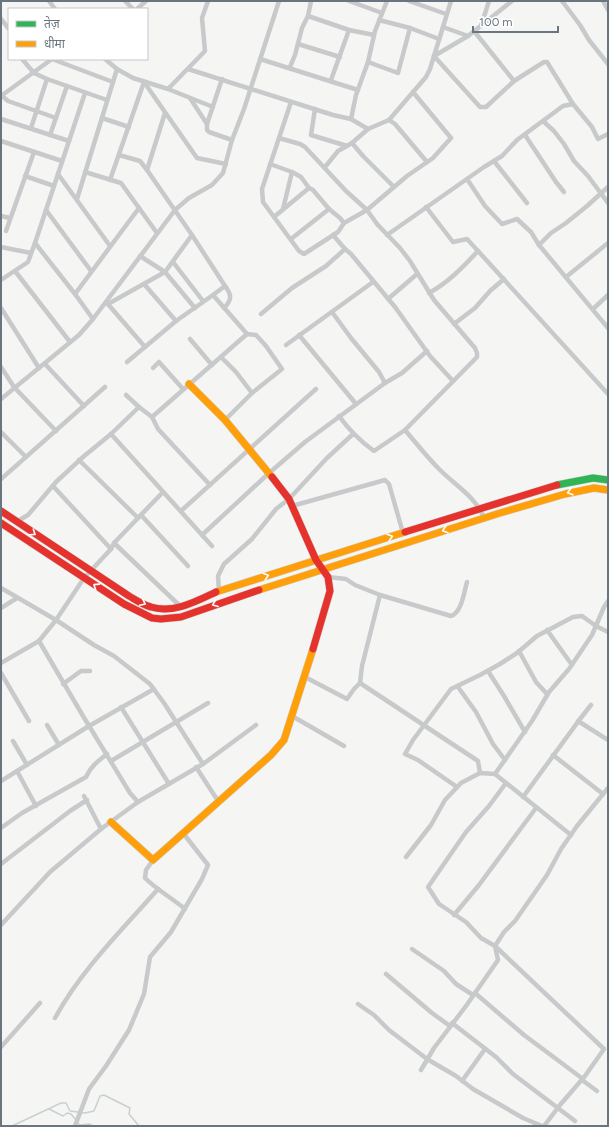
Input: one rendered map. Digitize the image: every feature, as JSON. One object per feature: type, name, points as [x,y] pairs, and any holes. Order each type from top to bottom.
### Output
[{"type":"street","points":[[138,8],[146,1]]},
{"type":"street","points":[[168,89],[205,51],[202,18],[208,1]]},
{"type":"street","points":[[1,398],[79,335],[107,303],[175,210],[189,198],[212,185],[223,173],[232,140],[279,1]]},
{"type":"street","points":[[290,67],[295,55],[302,28],[308,16],[311,1]]},
{"type":"street","points":[[348,1],[359,2],[382,13]]},
{"type":"street","points":[[351,119],[358,90],[368,62],[374,35],[387,1]]},
{"type":"street","points":[[409,1],[446,14]]},
{"type":"street","points":[[325,167],[338,151],[352,143],[368,130],[389,120],[426,77],[430,69],[451,1]]},
{"type":"street","points":[[480,27],[489,1]]},
{"type":"street","points":[[434,56],[474,32],[512,1]]},
{"type":"street","points":[[603,1],[608,10]]},
{"type":"street","points":[[565,2],[589,40],[608,64]]},
{"type":"street","points":[[308,16],[349,30],[374,35]]},
{"type":"street","points":[[1,19],[8,28]]},
{"type":"street","points":[[379,20],[410,28],[439,39]]},
{"type":"street","points":[[443,26],[468,36]]},
{"type":"street","points":[[368,62],[398,73],[410,28]]},
{"type":"street","points":[[331,80],[349,30]]},
{"type":"street","points":[[474,32],[514,81]]},
{"type":"street","points":[[298,44],[340,57]]},
{"type":"street","points":[[434,56],[480,107],[486,107],[514,81],[544,62],[547,62],[573,104],[589,123],[598,138],[608,134]]},
{"type":"street","points":[[260,59],[290,67],[358,90]]},
{"type":"street","points":[[23,60],[34,72],[47,79],[107,100]]},
{"type":"street","points":[[51,60],[1,96],[8,101],[56,118]]},
{"type":"street","points":[[55,60],[113,82]]},
{"type":"street","points":[[106,60],[117,69],[133,78],[168,89],[213,107]]},
{"type":"street","points":[[77,200],[117,69]]},
{"type":"street","points":[[188,69],[291,102],[351,119],[368,130]]},
{"type":"street","points":[[31,128],[47,79]]},
{"type":"street","points":[[222,79],[207,124],[207,130],[232,140]]},
{"type":"street","points":[[144,82],[197,158],[226,164]]},
{"type":"street","points":[[110,180],[144,82]]},
{"type":"street","points":[[50,135],[67,86]]},
{"type":"street","points":[[291,102],[262,189],[263,202],[300,251],[304,254],[338,232],[344,223],[367,210],[394,187],[433,158],[452,138],[413,92]]},
{"type":"street","points":[[1,280],[28,262],[85,93]]},
{"type":"street","points":[[190,98],[207,124]]},
{"type":"street","points":[[387,234],[502,156],[517,140],[525,136],[563,106],[573,104]]},
{"type":"street","points":[[315,109],[311,134],[347,146]]},
{"type":"street","points":[[147,170],[165,113]]},
{"type":"street","points":[[102,118],[128,127]]},
{"type":"street","points":[[1,119],[69,141]]},
{"type":"street","points":[[389,120],[395,124],[427,162]]},
{"type":"street","points":[[543,121],[554,131],[574,161],[588,176],[608,203]]},
{"type":"street","points":[[525,136],[564,192]]},
{"type":"street","points":[[279,138],[300,144],[325,167],[346,191],[367,210],[377,224],[400,248],[429,293],[464,334],[477,353],[477,357],[405,430],[374,451],[362,443],[339,416]]},
{"type":"street","points":[[1,142],[62,161]]},
{"type":"street","points":[[352,143],[394,187]]},
{"type":"street","points":[[6,231],[34,152]]},
{"type":"street","points":[[119,155],[140,161],[175,210],[231,295],[230,300],[224,308]]},
{"type":"street","points":[[494,161],[526,203]]},
{"type":"street","points":[[270,164],[302,177],[309,188],[313,190],[329,209],[344,223]]},
{"type":"street","points":[[85,172],[121,183],[158,233]]},
{"type":"street","points":[[283,209],[292,172]]},
{"type":"street","points":[[58,174],[110,246]]},
{"type":"street","points":[[25,176],[54,186]]},
{"type":"street","points":[[467,180],[485,206],[502,224],[517,219],[531,232],[539,245],[608,328]]},
{"type":"street","points":[[539,245],[551,233],[566,223],[608,187]]},
{"type":"street","points":[[274,217],[309,188]]},
{"type":"street","points":[[426,207],[453,242],[466,239],[478,251],[608,394]]},
{"type":"street","points":[[75,294],[139,208]]},
{"type":"street","points":[[291,239],[329,209]]},
{"type":"street","points":[[46,210],[91,272]]},
{"type":"street","points":[[1,216],[10,218]]},
{"type":"street","points":[[107,303],[165,272],[192,235]]},
{"type":"street","points":[[333,235],[351,254],[388,299],[427,351],[452,381]]},
{"type":"street","points":[[35,243],[93,319]]},
{"type":"street","points":[[566,276],[608,243]]},
{"type":"street","points":[[1,247],[31,253]]},
{"type":"street","points":[[261,314],[292,288],[326,266],[345,249]]},
{"type":"street","points":[[429,293],[454,276],[478,251]]},
{"type":"street","points":[[140,256],[165,272],[194,308]]},
{"type":"street","points":[[173,262],[203,301]]},
{"type":"street","points":[[15,271],[70,342]]},
{"type":"street","points":[[388,299],[417,274]]},
{"type":"street","points":[[1,275],[8,276]]},
{"type":"street","points":[[454,324],[475,308],[490,291],[504,279]]},
{"type":"street","points":[[286,346],[373,282]]},
{"type":"street","points":[[144,284],[176,321]]},
{"type":"street","points":[[127,362],[176,321],[225,286]]},
{"type":"street","points":[[213,295],[247,334],[256,335],[266,346],[282,369],[252,393],[225,420]]},
{"type":"street","points":[[592,309],[608,295]]},
{"type":"street","points":[[107,303],[145,347]]},
{"type":"street","points":[[1,308],[39,368]]},
{"type":"street","points":[[332,312],[379,372],[385,383]]},
{"type":"street","points":[[152,417],[247,334]]},
{"type":"street","points":[[299,335],[356,404]]},
{"type":"street","points":[[190,339],[212,365]]},
{"type":"street","points":[[202,535],[305,442],[385,383],[402,373],[427,351]]},
{"type":"street","points":[[221,358],[236,372],[252,393]]},
{"type":"street","points":[[153,368],[159,362],[183,389]]},
{"type":"street","points":[[45,364],[84,406]]},
{"type":"street","points":[[1,367],[14,387],[56,430]]},
{"type":"street","points":[[185,909],[145,878],[146,870],[153,860],[271,755],[284,740],[305,677],[330,591],[328,577],[316,560],[289,499],[225,420],[189,384]]},
{"type":"street","points":[[1,479],[105,387]]},
{"type":"street","points":[[181,511],[316,388]]},
{"type":"street","points":[[126,395],[152,417],[158,429],[210,485]]},
{"type":"street","points":[[16,522],[28,514],[79,460],[111,434],[139,407]]},
{"type":"street","points":[[405,430],[439,468],[467,493],[480,508],[484,518]]},
{"type":"street","points":[[1,432],[26,457]]},
{"type":"street","points":[[111,434],[212,546]]},
{"type":"street","points":[[218,591],[218,576],[224,564],[252,539],[276,509],[289,499],[327,458],[353,434]]},
{"type":"street","points":[[79,460],[139,516],[188,566]]},
{"type":"street","points":[[1,511],[142,603],[154,608],[165,609],[180,606],[218,591],[480,508],[574,480],[607,478]]},
{"type":"street","points":[[292,506],[385,480],[389,484],[403,533]]},
{"type":"street","points":[[53,486],[111,549]]},
{"type":"street","points":[[1,523],[139,613],[153,618],[166,619],[184,616],[321,569],[577,490],[594,488],[608,490]]},
{"type":"street","points":[[1,663],[39,641],[56,620],[84,578],[111,549],[114,543],[162,492]]},
{"type":"street","points":[[114,543],[180,606]]},
{"type":"street","points":[[328,577],[346,578],[355,585],[380,595],[450,616],[454,615],[458,611],[467,582]]},
{"type":"street","points":[[1,588],[56,620],[94,646],[114,656],[150,684],[203,764]]},
{"type":"street","points":[[305,677],[347,699],[354,689],[360,684],[362,666],[380,595]]},
{"type":"street","points":[[1,608],[17,598]]},
{"type":"street","points":[[495,774],[525,732],[547,694],[572,665],[592,635],[608,601]]},
{"type":"street","points":[[457,787],[424,764],[405,754],[451,690],[488,671],[519,651],[537,636],[573,617],[582,616],[608,632]]},
{"type":"street","points":[[547,630],[572,665]]},
{"type":"street","points":[[39,641],[130,793],[138,802]]},
{"type":"street","points":[[519,651],[536,682],[547,694]]},
{"type":"street","points":[[64,684],[81,671],[90,671]]},
{"type":"street","points":[[488,671],[525,732]]},
{"type":"street","points":[[1,673],[29,721]]},
{"type":"street","points":[[360,684],[478,761],[480,773]]},
{"type":"street","points":[[458,687],[479,717],[493,744],[505,760]]},
{"type":"street","points":[[1,781],[60,746],[89,726],[154,689]]},
{"type":"street","points":[[111,761],[208,703]]},
{"type":"street","points":[[523,797],[591,705]]},
{"type":"street","points":[[121,707],[169,784]]},
{"type":"street","points":[[292,716],[344,746]]},
{"type":"street","points":[[578,721],[608,740]]},
{"type":"street","points":[[47,725],[60,746]]},
{"type":"street","points":[[1,925],[50,872],[101,829],[138,802],[203,764],[256,725]]},
{"type":"street","points":[[13,741],[28,765]]},
{"type":"street","points":[[1,828],[22,813],[86,777],[94,764],[108,754]]},
{"type":"street","points":[[553,755],[603,794]]},
{"type":"street","points":[[196,767],[218,801]]},
{"type":"street","points":[[17,771],[36,806]]},
{"type":"street","points":[[406,857],[431,826],[445,800],[461,783],[480,773],[495,774],[571,835]]},
{"type":"street","points":[[506,783],[489,806],[466,832],[428,887],[439,904],[466,922],[481,938],[495,946],[608,1053]]},
{"type":"street","points":[[420,1070],[498,960],[495,946],[504,932],[515,920],[547,875],[561,849],[571,835],[608,788]]},
{"type":"street","points":[[1,864],[86,798],[101,829]]},
{"type":"street","points":[[454,915],[479,885],[536,808]]},
{"type":"street","points":[[111,822],[153,860]]},
{"type":"street","points":[[75,1126],[92,1082],[106,1066],[129,1030],[144,994],[150,957],[170,932],[185,909],[208,865],[183,833]]},
{"type":"street","points":[[54,1018],[66,998],[88,969],[158,889]]},
{"type":"street","points":[[412,949],[444,971],[456,984],[474,994],[597,1092]]},
{"type":"street","points":[[386,974],[432,1013],[496,1057],[513,1074],[557,1109],[575,1121]]},
{"type":"street","points":[[1,1047],[40,1002]]},
{"type":"street","points":[[358,1004],[374,1015],[389,1030],[427,1059],[509,1110],[543,1126],[582,1080],[604,1048]]},
{"type":"street","points":[[462,1081],[485,1049]]},
{"type":"waterway","points":[[12,1126],[61,1103],[66,1103],[70,1111],[85,1113],[94,1111],[100,1096],[104,1095],[130,1108],[129,1114],[139,1126]]},
{"type":"waterway","points":[[49,1109],[63,1116],[67,1113],[71,1114],[76,1120]]},
{"type":"waterway","points":[[78,1123],[80,1125],[89,1124],[93,1126]]},
{"type":"traffic: fast","points":[[557,485],[593,478],[608,480]]},
{"type":"traffic: slow","points":[[189,384],[225,420],[272,477]]},
{"type":"traffic: slow","points":[[259,590],[500,513],[565,494],[594,488],[608,490]]},
{"type":"traffic: slow","points":[[216,592],[405,532]]},
{"type":"traffic: slow","points":[[111,822],[153,860],[271,755],[284,740],[313,649]]},
{"type":"traffic: jam","points":[[272,477],[289,499],[316,560],[328,577],[330,591],[313,649]]},
{"type":"traffic: jam","points":[[405,532],[557,485]]},
{"type":"traffic: jam","points":[[1,511],[129,596],[148,606],[159,609],[176,608],[193,603],[216,592]]},
{"type":"traffic: jam","points":[[1,523],[124,604],[152,618],[161,619],[181,617],[259,590]]}]
